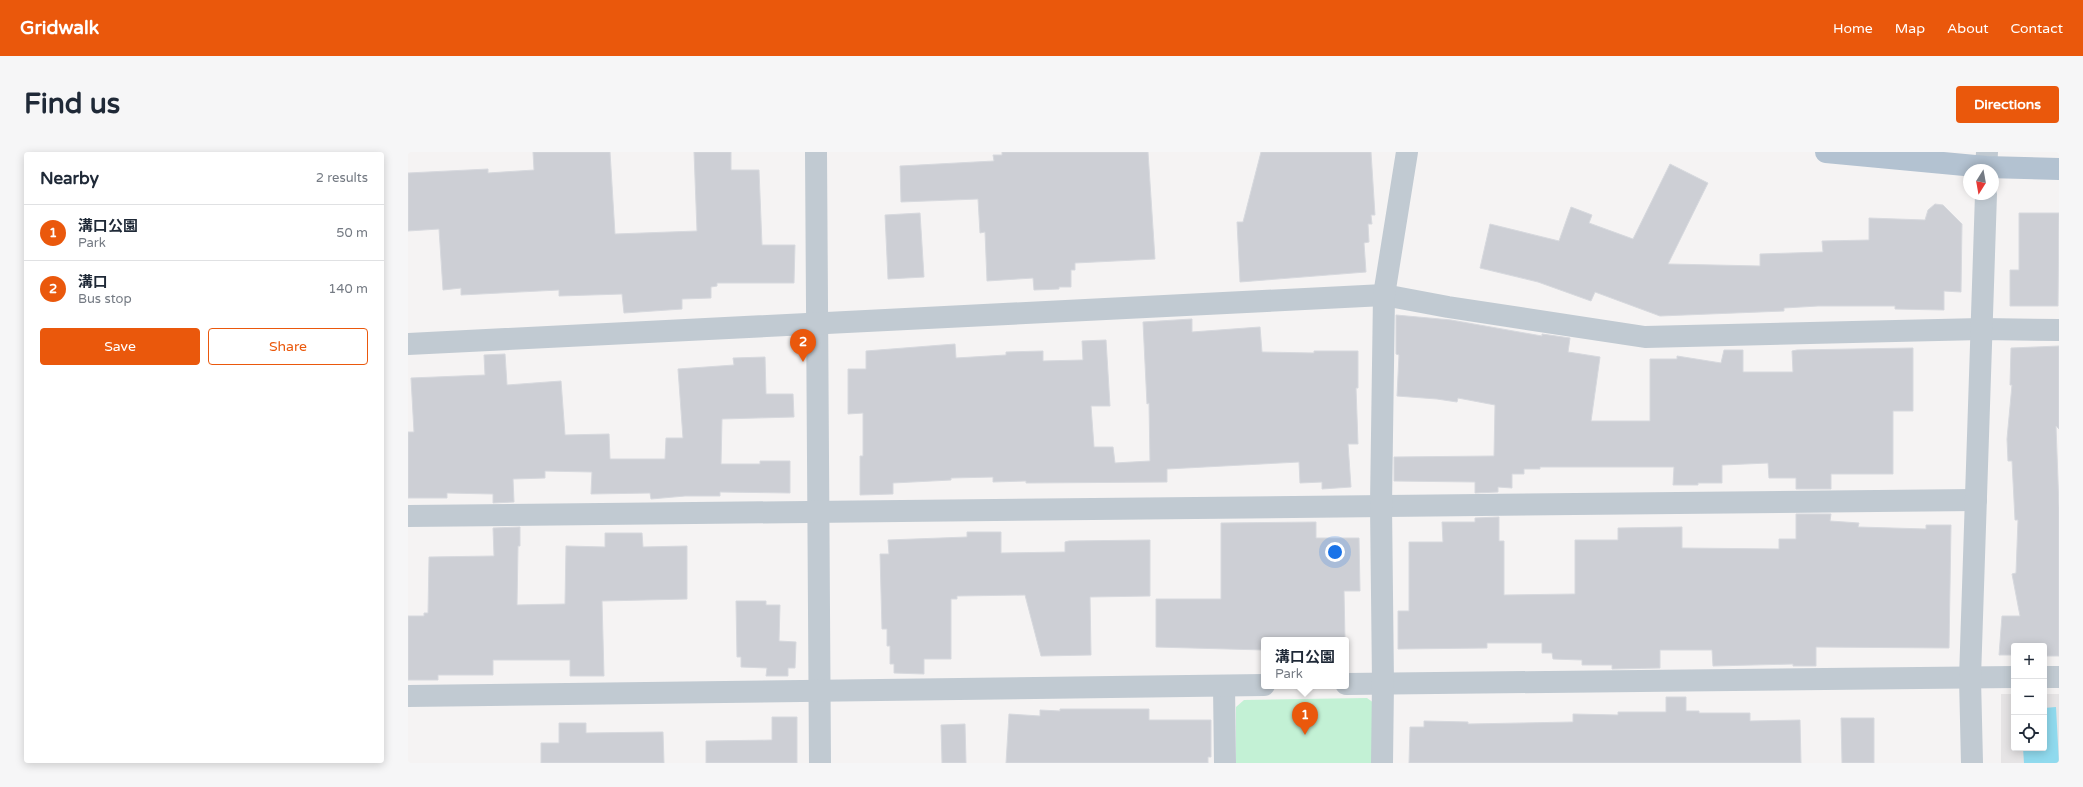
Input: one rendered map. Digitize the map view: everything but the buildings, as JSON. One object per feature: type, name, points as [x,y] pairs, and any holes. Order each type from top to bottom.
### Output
[{"type":"main road","points":[[1826,152],[2059,169]]},
{"type":"street","points":[[816,152],[820,763]]},
{"type":"street","points":[[1382,763],[1383,683],[1381,505],[1384,295],[1407,152]]},
{"type":"street","points":[[1972,763],[1970,678],[1986,200]]},
{"type":"street","points":[[408,344],[1384,295],[1448,307],[1645,337],[1981,329],[2059,330]]},
{"type":"street","points":[[408,516],[1976,500]]},
{"type":"street","points":[[1349,684],[2011,677]]},
{"type":"street","points":[[2047,677],[2059,677]]},
{"type":"street","points":[[408,696],[1261,685]]},
{"type":"street","points":[[1224,686],[1225,763]]},
{"type":"shaded area","points":[[2001,694],[2011,694],[2011,751],[2047,751],[2047,694],[2059,694],[2059,763],[2001,763]]},
{"type":"green space","points":[[1367,698],[1374,703],[1374,763],[1236,763],[1236,707],[1244,700]]},
{"type":"water","points":[[2056,707],[2059,763],[2024,763],[2023,751],[2047,751],[2047,708]]},
{"type":"place","name":"溝口","points":[[803,362]]},
{"type":"place","name":"溝口公園","points":[[1305,735]]}]
